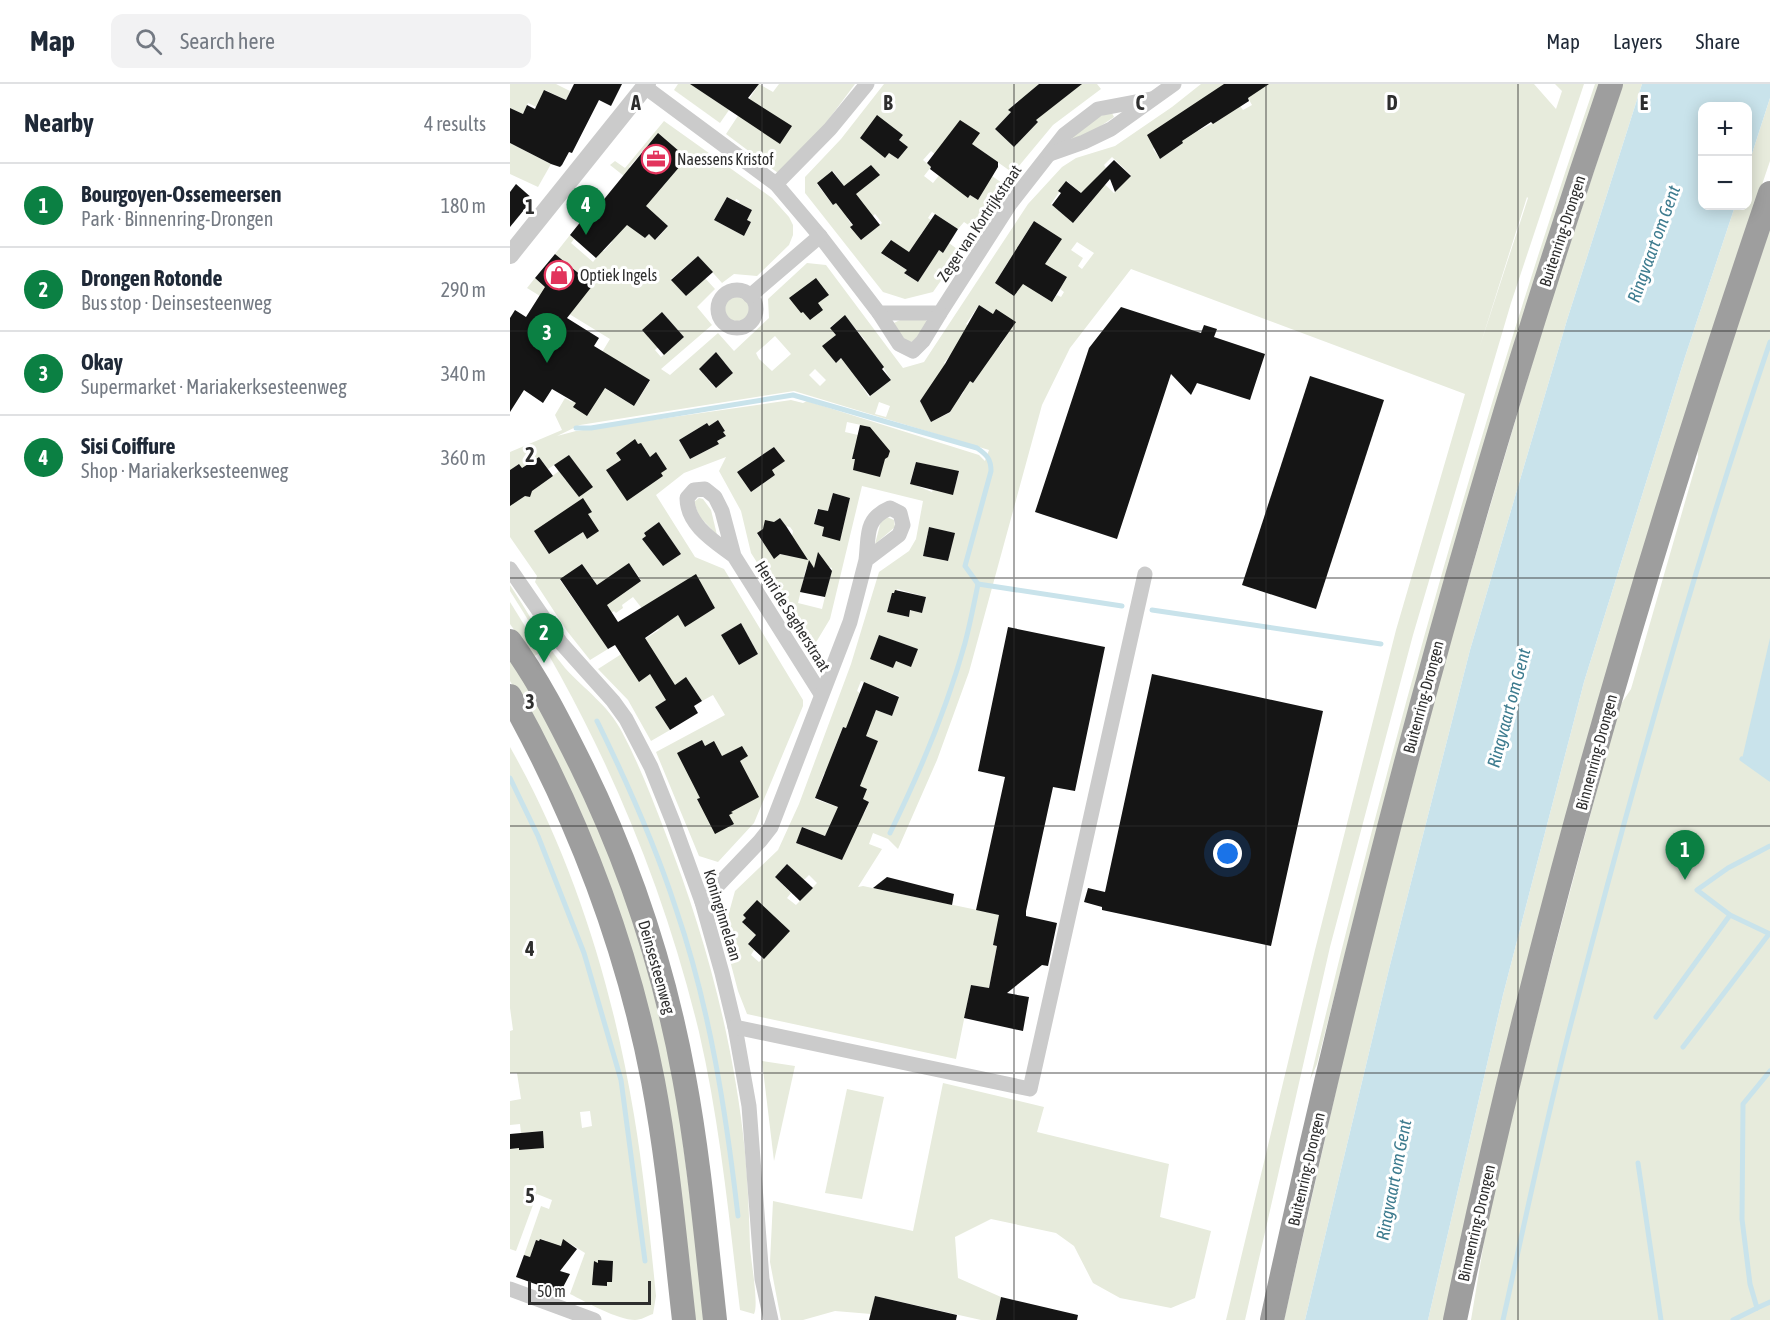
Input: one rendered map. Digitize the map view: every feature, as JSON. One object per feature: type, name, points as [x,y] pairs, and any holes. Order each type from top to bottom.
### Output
[{"type":"highway","name":"Buitenring-Drongen","points":[[1272,1320],[1355,958],[1440,635],[1515,375],[1611,84]]},
{"type":"highway","name":"Binnenring-Drongen","points":[[1455,1320],[1526,1013],[1612,691],[1711,366],[1770,193]]},
{"type":"highway","name":"Deinsesteenweg","points":[[510,641],[530,669],[554,710],[603,810],[652,941],[686,1087],[697,1155],[715,1320]]},
{"type":"highway","name":"Deinsesteenweg","points":[[510,696],[582,842],[622,954],[639,1016],[653,1082],[677,1252],[684,1320]]},
{"type":"highway","points":[[670,1320],[668,1277],[677,1252]]},
{"type":"street","points":[[776,184],[830,129],[867,84]]},
{"type":"street","name":"Zeger van Kortrijkstraat","points":[[1050,154],[1111,129],[1173,84]]},
{"type":"street","points":[[510,255],[646,86]]},
{"type":"street","name":"Zeger van Kortrijkstraat","points":[[646,86],[776,184],[820,236],[879,313],[899,344],[913,351],[923,341],[1010,204],[1064,135],[1098,109],[1151,99]]},
{"type":"street","points":[[750,296],[820,236]]},
{"type":"street","points":[[879,313],[940,313]]},
{"type":"street","name":"Henri de Sagherstraat","points":[[734,556],[821,694]]},
{"type":"street","name":"Henri de Sagherstraat","points":[[702,902],[771,827],[850,622],[866,560]]},
{"type":"street","name":"Koninginnelaan","points":[[510,569],[561,643],[613,701],[626,719],[651,767],[702,902],[735,1027],[749,1106],[762,1279],[771,1320]]},
{"type":"street","points":[[735,1027],[1030,1089],[1145,574]]},
{"type":"street","points":[[510,1289],[594,1320]]},
{"type":"shaded area","points":[[510,84],[556,84],[570,91],[566,100],[545,90],[542,95],[565,121],[528,103],[523,114],[510,108]]},
{"type":"shaded area","points":[[678,84],[692,84],[729,110],[720,123],[674,90]]},
{"type":"shaded area","points":[[759,84],[773,92],[779,84],[855,84],[823,127],[778,173],[726,134]]},
{"type":"shaded area","points":[[884,84],[1039,84],[1036,87],[1052,107],[1074,90],[1070,84],[1097,84],[1101,89],[1053,125],[1013,173],[975,146],[968,198],[970,195],[978,200],[992,176],[1005,185],[976,230],[964,222],[958,229],[932,212],[928,218],[931,220],[919,237],[943,253],[949,243],[961,252],[933,292],[905,299],[883,292],[805,193],[805,177],[841,139]],"holes":[[[1017,101],[1038,122],[1014,147],[995,129],[1011,112],[1009,110]],[[877,116],[903,135],[899,140],[908,147],[898,159],[889,153],[885,158],[860,138]],[[931,151],[945,162],[941,173],[933,183],[924,176],[931,167],[923,160]],[[871,165],[879,175],[869,183],[861,173]],[[833,171],[849,193],[833,205],[817,184]],[[863,205],[882,223],[861,240],[851,227],[847,218]],[[890,240],[929,265],[918,282],[905,274],[907,270],[882,254]]]},
{"type":"shaded area","points":[[1201,84],[1224,84],[1243,110],[1252,105],[1248,98],[1256,84],[1534,84],[1556,109],[1562,91],[1555,84],[1584,84],[1511,303],[1413,635],[1330,947],[1245,1320],[1226,1320],[1315,950],[1396,630],[1465,394],[1131,269],[1070,348],[1042,405],[969,672],[937,760],[898,849],[888,839],[873,833],[869,844],[882,849],[858,887],[863,886],[1001,915],[993,945],[997,946],[989,988],[971,985],[956,1059],[747,1014],[738,991],[723,934],[735,891],[778,850],[799,804],[851,664],[879,572],[909,551],[916,539],[923,501],[862,486],[830,619],[812,649],[751,553],[741,511],[719,471],[726,457],[684,473],[656,495],[695,557],[724,569],[803,700],[803,706],[754,823],[718,862],[699,856],[656,752],[725,715],[713,695],[702,701],[691,685],[655,707],[670,730],[651,741],[628,700],[598,669],[659,630],[633,597],[622,605],[623,608],[616,613],[614,611],[593,626],[608,649],[590,660],[567,631],[535,582],[537,576],[510,537],[510,497],[532,491],[559,471],[566,481],[585,478],[569,455],[548,469],[539,457],[522,468],[510,470],[510,452],[562,430],[555,415],[565,398],[572,402],[610,339],[527,288],[535,278],[576,306],[593,285],[555,254],[570,235],[574,239],[571,243],[593,262],[604,251],[612,242],[590,220],[602,204],[645,238],[649,234],[656,240],[668,226],[619,183],[624,176],[610,165],[615,161],[625,168],[664,121],[772,198],[793,225],[793,235],[789,245],[757,276],[734,274],[722,283],[698,256],[671,279],[686,296],[705,278],[715,289],[697,307],[712,325],[661,369],[670,375],[718,333],[734,351],[769,318],[768,299],[807,263],[826,265],[903,368],[924,362],[1028,204],[1062,167],[1076,158],[1115,146]],"holes":[[[1208,95],[1222,118],[1198,131],[1186,112]],[[658,134],[687,158],[658,192],[629,167]],[[1183,143],[1160,159],[1153,149]],[[1112,157],[1131,175],[1114,193],[1097,177]],[[1067,181],[1091,202],[1073,223],[1051,204]],[[727,197],[740,201],[739,203],[752,210],[747,220],[751,222],[744,236],[714,220]],[[1527,197],[1528,198],[1479,349]],[[1034,221],[1054,234],[1053,253],[1046,262],[1018,246]],[[1077,242],[1094,253],[1082,269],[1078,266],[1083,258],[1071,250]],[[1008,262],[1028,276],[1014,296],[995,283]],[[1048,280],[1064,292],[1061,297],[1057,295],[1052,302],[1039,294]],[[979,305],[993,314],[1015,322],[1000,346],[966,324]],[[662,312],[684,337],[661,357],[655,350],[658,347],[642,330]],[[845,316],[865,340],[836,363],[823,346],[836,335],[830,327]],[[775,336],[791,354],[772,371],[756,353]],[[716,352],[733,373],[715,388],[699,369]],[[876,356],[891,380],[869,397],[853,373]],[[949,357],[959,364],[988,360],[973,383],[944,363]],[[815,369],[826,380],[820,386],[809,375]],[[940,375],[964,392],[960,397],[952,391],[947,403],[951,412],[931,422],[920,401]],[[650,381],[634,406],[596,383]],[[794,391],[989,450],[985,461],[979,455],[807,401],[803,403],[791,400],[576,431],[557,436],[580,425]],[[879,402],[890,406],[886,417],[875,414]],[[718,420],[725,431],[723,432],[725,436],[717,441],[719,444],[690,459],[679,440],[707,423],[709,426]],[[847,422],[861,425],[858,435],[845,432]],[[774,447],[784,461],[772,470],[775,475],[751,492],[737,472]],[[916,462],[959,472],[953,494],[933,489],[932,492],[910,483]],[[833,493],[850,498],[840,540],[824,527],[814,524],[817,509],[828,511]],[[780,518],[793,531],[792,536],[797,543],[791,547],[789,556],[780,554],[774,558],[757,534]],[[659,522],[681,554],[663,566],[642,539],[646,536],[644,533]],[[929,527],[954,533],[948,561],[923,556]],[[534,531],[583,532],[549,554]],[[629,563],[641,580],[620,594]],[[582,564],[603,593],[580,609],[560,580]],[[817,564],[832,568],[822,609],[798,603],[806,568],[815,570]],[[897,589],[926,597],[922,613],[911,608],[909,617],[887,612],[892,593],[896,593]],[[709,598],[715,608],[690,623]],[[741,623],[758,654],[739,665],[721,635]],[[879,635],[917,649],[896,661],[871,659]],[[861,681],[899,696],[892,716],[876,710],[874,715],[854,708],[860,693],[857,691]],[[843,727],[878,741],[868,765],[833,752]],[[824,773],[866,789],[863,799],[869,802],[864,814],[858,812],[857,814],[815,799]],[[803,827],[825,836],[829,828],[849,844],[842,860],[796,843]],[[787,864],[804,880],[809,875],[817,883],[796,905],[787,898],[791,893],[775,877]],[[743,915],[775,946],[759,962],[751,955],[754,950],[748,944],[756,935],[743,923],[746,918]]]},
{"type":"shaded area","points":[[1595,84],[1600,84],[1390,778],[1317,1064],[1310,1080],[1373,829],[1440,579],[1514,330]]},
{"type":"shaded area","points":[[1623,84],[1642,84],[1567,320],[1470,650],[1389,969],[1305,1320],[1284,1320],[1365,963],[1449,646],[1547,313]]},
{"type":"shaded area","points":[[1770,98],[1770,161],[1702,362],[1444,1320],[1428,1320],[1503,995],[1584,682],[1685,357],[1734,210],[1752,210],[1752,154]]},
{"type":"shaded area","points":[[1112,113],[1114,117],[1086,136],[1072,140],[1072,134],[1096,117]]},
{"type":"shaded area","points":[[510,143],[551,164],[538,187],[510,174]]},
{"type":"shaded area","points":[[1770,229],[1770,1320],[1471,1320],[1490,1206],[1538,1012],[1619,707],[1631,689],[1698,457],[1697,444]]},
{"type":"shaded area","points":[[737,297],[745,301],[749,309],[745,317],[737,321],[729,317],[725,309],[729,301]]},
{"type":"shaded area","points":[[900,320],[926,320],[929,325],[912,342],[906,341],[894,326],[894,323]]},
{"type":"shaded area","points":[[699,498],[703,499],[711,510],[717,535],[699,516],[694,502]]},
{"type":"shaded area","points":[[887,517],[894,520],[895,527],[875,544],[881,521]]},
{"type":"shaded area","points":[[510,585],[557,658],[617,723],[650,794],[693,910],[716,989],[740,1111],[755,1293],[754,1314],[740,1310],[713,1101],[699,1032],[666,916],[623,804],[598,749],[571,695],[510,591]]},
{"type":"shaded area","points":[[510,602],[541,652],[533,657],[510,624]]},
{"type":"shaded area","points":[[510,657],[524,677],[580,785],[626,897],[655,995],[675,1082],[706,1320],[694,1320],[670,1130],[531,717],[510,681]]},
{"type":"shaded area","points":[[510,747],[533,790],[572,880],[615,1020],[634,1115],[644,1183],[656,1296],[653,1314],[637,1320],[628,1319],[602,1310],[570,1294],[585,1253],[566,1241],[563,1241],[555,1264],[541,1259],[547,1241],[541,1239],[536,1240],[530,1257],[524,1255],[541,1206],[549,1209],[552,1200],[537,1194],[516,1251],[510,1249],[510,1149],[544,1147],[542,1131],[521,1133],[520,1124],[510,1125],[510,1101],[521,1099],[517,1073],[510,1073],[510,1031],[513,1030],[510,1008]],"holes":[[[590,1111],[592,1126],[582,1128],[580,1112]]]},
{"type":"shaded area","points":[[762,1061],[795,1066],[774,1161]]},
{"type":"shaded area","points":[[943,1083],[1044,1107],[1037,1132],[1169,1164],[1160,1217],[1211,1231],[1195,1298],[1171,1308],[1120,1298],[1093,1283],[1074,1246],[1056,1233],[991,1219],[955,1237],[958,1278],[1001,1297],[996,1320],[981,1320],[875,1296],[871,1314],[835,1311],[803,1320],[781,1320],[770,1262],[773,1201],[913,1231]]},
{"type":"shaded area","points":[[847,1089],[884,1097],[862,1199],[825,1193]]},
{"type":"water","name":"Ringvaart om Gent","points":[[1642,84],[1770,84],[1770,98],[1752,154],[1752,102],[1698,102],[1698,210],[1734,210],[1685,357],[1584,682],[1503,995],[1428,1320],[1305,1320],[1389,969],[1470,650],[1567,320]]},
{"type":"water","points":[[1770,638],[1770,779],[1742,759]]},
{"type":"building","points":[[574,84],[622,84],[611,106],[599,100],[572,153],[569,152],[560,167],[510,143],[510,108],[523,114],[527,105],[535,109],[544,90],[566,100]]},
{"type":"building","points":[[690,84],[759,84],[748,98],[792,126],[780,144]]},
{"type":"building","points":[[1039,84],[1082,84],[1036,120],[1038,122],[1014,147],[995,129],[1011,112],[1008,110]]},
{"type":"building","points":[[1224,84],[1269,84],[1248,98],[1249,101],[1213,124],[1211,122],[1160,159],[1147,135]]},
{"type":"building","points":[[877,115],[903,135],[899,140],[908,147],[898,159],[889,153],[885,158],[860,138]]},
{"type":"building","points":[[960,120],[980,133],[972,144],[998,162],[998,167],[978,200],[970,195],[968,198],[930,169],[927,163]]},
{"type":"building","points":[[658,133],[687,158],[646,206],[668,226],[655,240],[649,234],[645,238],[627,225],[596,258],[570,235],[582,220],[586,224],[604,206],[601,203]]},
{"type":"building","points":[[1114,160],[1131,176],[1115,192],[1110,179],[1073,223],[1052,205],[1061,193],[1058,191],[1066,181],[1081,193]]},
{"type":"building","points":[[871,165],[880,175],[856,194],[880,225],[861,240],[850,227],[853,225],[836,203],[833,205],[817,183],[832,171],[844,186]]},
{"type":"building","points":[[516,184],[533,199],[510,227],[510,192]]},
{"type":"building","points":[[727,197],[752,210],[747,220],[751,222],[744,236],[714,220]]},
{"type":"building","points":[[935,214],[958,229],[943,253],[939,250],[918,282],[904,273],[907,270],[881,253],[891,240],[909,252]]},
{"type":"building","points":[[1034,221],[1062,239],[1045,264],[1067,277],[1052,302],[1023,284],[1014,296],[995,283]]},
{"type":"building","points":[[555,254],[593,285],[567,318],[599,338],[594,346],[650,380],[634,406],[605,388],[587,416],[573,407],[576,403],[552,389],[543,403],[524,390],[510,412],[510,318],[515,310],[526,317],[545,287],[535,278]]},
{"type":"building","points":[[698,256],[713,272],[686,296],[671,280]]},
{"type":"building","points":[[816,278],[829,295],[818,303],[823,310],[810,320],[789,298]]},
{"type":"building","points":[[979,305],[993,314],[996,309],[1016,322],[973,383],[970,381],[950,412],[931,422],[920,401],[945,364]]},
{"type":"building","points":[[1121,307],[1201,333],[1204,325],[1217,329],[1214,337],[1265,354],[1250,400],[1197,383],[1191,395],[1171,374],[1117,539],[1035,512],[1089,348]]},
{"type":"building","points":[[662,312],[684,337],[664,355],[642,330]]},
{"type":"building","points":[[845,315],[891,380],[870,396],[841,358],[836,363],[822,346],[836,335],[830,328]]},
{"type":"building","points":[[716,352],[733,373],[716,388],[699,369]]},
{"type":"building","points":[[1310,376],[1384,400],[1316,609],[1242,585]]},
{"type":"building","points":[[718,420],[726,436],[717,441],[719,444],[690,459],[679,440],[707,423],[709,426]]},
{"type":"building","points":[[860,425],[870,427],[890,451],[880,477],[853,470],[855,459],[852,459]]},
{"type":"building","points":[[635,439],[638,444],[641,443],[650,457],[656,452],[667,469],[661,473],[663,476],[627,501],[606,470],[621,460],[616,453]]},
{"type":"building","points":[[774,447],[785,461],[772,470],[775,475],[751,492],[737,472]]},
{"type":"building","points":[[569,455],[593,487],[579,497],[554,465]]},
{"type":"building","points":[[539,457],[553,476],[532,491],[530,497],[525,496],[510,506],[510,470],[519,464],[522,468]]},
{"type":"building","points":[[916,462],[959,471],[953,495],[910,484]]},
{"type":"building","points":[[833,493],[850,498],[840,541],[822,536],[824,527],[814,524],[818,509],[828,511]]},
{"type":"building","points":[[583,498],[592,512],[588,514],[599,531],[587,539],[583,532],[549,554],[534,531]]},
{"type":"building","points":[[780,518],[808,560],[780,554],[774,559],[757,533],[763,529],[765,520],[774,522]]},
{"type":"building","points":[[659,522],[681,554],[663,566],[642,539],[646,536],[644,533]]},
{"type":"building","points":[[929,527],[955,533],[948,561],[923,556]]},
{"type":"building","points":[[818,552],[832,571],[825,597],[800,592],[809,560],[814,568]]},
{"type":"building","points":[[629,563],[641,581],[607,605],[618,622],[696,574],[715,608],[685,627],[678,615],[645,638],[675,685],[686,677],[702,701],[694,706],[698,713],[670,730],[655,707],[666,700],[650,674],[639,682],[615,645],[608,649],[560,579],[582,564],[597,585]]},
{"type":"building","points":[[895,590],[926,597],[922,613],[910,610],[909,617],[887,612]]},
{"type":"building","points":[[741,623],[758,654],[739,665],[721,635]]},
{"type":"building","points":[[1008,627],[1105,647],[1075,791],[1053,787],[1026,911],[1026,916],[1057,923],[1048,966],[1042,965],[1007,993],[1029,997],[1023,1031],[964,1018],[971,985],[989,988],[997,946],[993,945],[999,915],[976,910],[1005,777],[978,771]]},
{"type":"building","points":[[879,635],[918,649],[911,667],[896,661],[893,668],[870,659]]},
{"type":"building","points":[[1152,674],[1323,711],[1271,946],[1102,910],[1102,907],[1084,902],[1088,888],[1105,892]]},
{"type":"building","points":[[864,682],[899,697],[892,716],[876,710],[866,736],[878,741],[860,786],[867,789],[863,799],[869,802],[842,860],[796,843],[802,827],[825,836],[838,807],[815,798],[843,727],[846,728]]},
{"type":"building","points":[[702,740],[705,746],[714,741],[722,756],[742,746],[748,756],[740,761],[759,797],[731,812],[733,813],[729,815],[734,824],[715,834],[677,753]]},
{"type":"building","points":[[787,864],[813,888],[800,901],[775,877]]},
{"type":"building","points":[[887,877],[954,894],[952,905],[873,888]]},
{"type":"building","points":[[757,900],[790,931],[764,959],[748,944],[756,935],[742,922],[746,918],[743,915]]},
{"type":"building","points":[[543,1131],[544,1148],[510,1149],[510,1134]]},
{"type":"building","points":[[540,1239],[561,1246],[563,1239],[577,1249],[560,1271],[570,1274],[560,1293],[516,1277],[524,1255],[530,1257],[536,1240]]},
{"type":"building","points":[[598,1260],[613,1261],[612,1282],[607,1282],[607,1286],[592,1285],[594,1261],[598,1263]]},
{"type":"building","points":[[875,1296],[957,1315],[956,1320],[869,1320]]},
{"type":"building","points":[[1001,1297],[1078,1315],[1077,1320],[996,1320]]},
{"type":"waterway","points":[[1503,1320],[1555,1089],[1619,843],[1690,592],[1770,342]]},
{"type":"waterway","points":[[576,428],[591,428],[793,395],[977,448],[988,458],[991,471],[965,566],[978,584]]},
{"type":"waterway","points":[[890,833],[912,787],[950,692],[965,643],[978,584],[1122,606]]},
{"type":"waterway","points":[[1152,610],[1381,644]]},
{"type":"waterway","points":[[597,721],[650,837],[688,946],[715,1061],[738,1216]]},
{"type":"waterway","points":[[1742,759],[1770,779]]},
{"type":"waterway","points":[[510,778],[538,836],[584,953],[621,1080],[645,1261]]},
{"type":"waterway","points":[[1770,846],[1728,868],[1697,890],[1730,915],[1770,934]]},
{"type":"waterway","points":[[1656,1017],[1730,915]]},
{"type":"waterway","points":[[1683,1047],[1769,934]]},
{"type":"waterway","points":[[1770,1071],[1743,1104],[1742,1219],[1750,1284],[1757,1308],[1770,1302]]},
{"type":"waterway","points":[[1638,1163],[1661,1320]]},
{"type":"waterway","points":[[1733,1320],[1757,1308]]},
{"type":"place","name":"Naessens Kristof","points":[[656,159]]},
{"type":"place","name":"Sisi Coiffure","points":[[586,235]]},
{"type":"place","name":"Optiek Ingels","points":[[559,275]]},
{"type":"place","name":"Okay","points":[[547,363]]},
{"type":"place","name":"Drongen Rotonde","points":[[544,663]]},
{"type":"place","name":"Bourgoyen-Ossemeersen","points":[[1685,880]]}]
